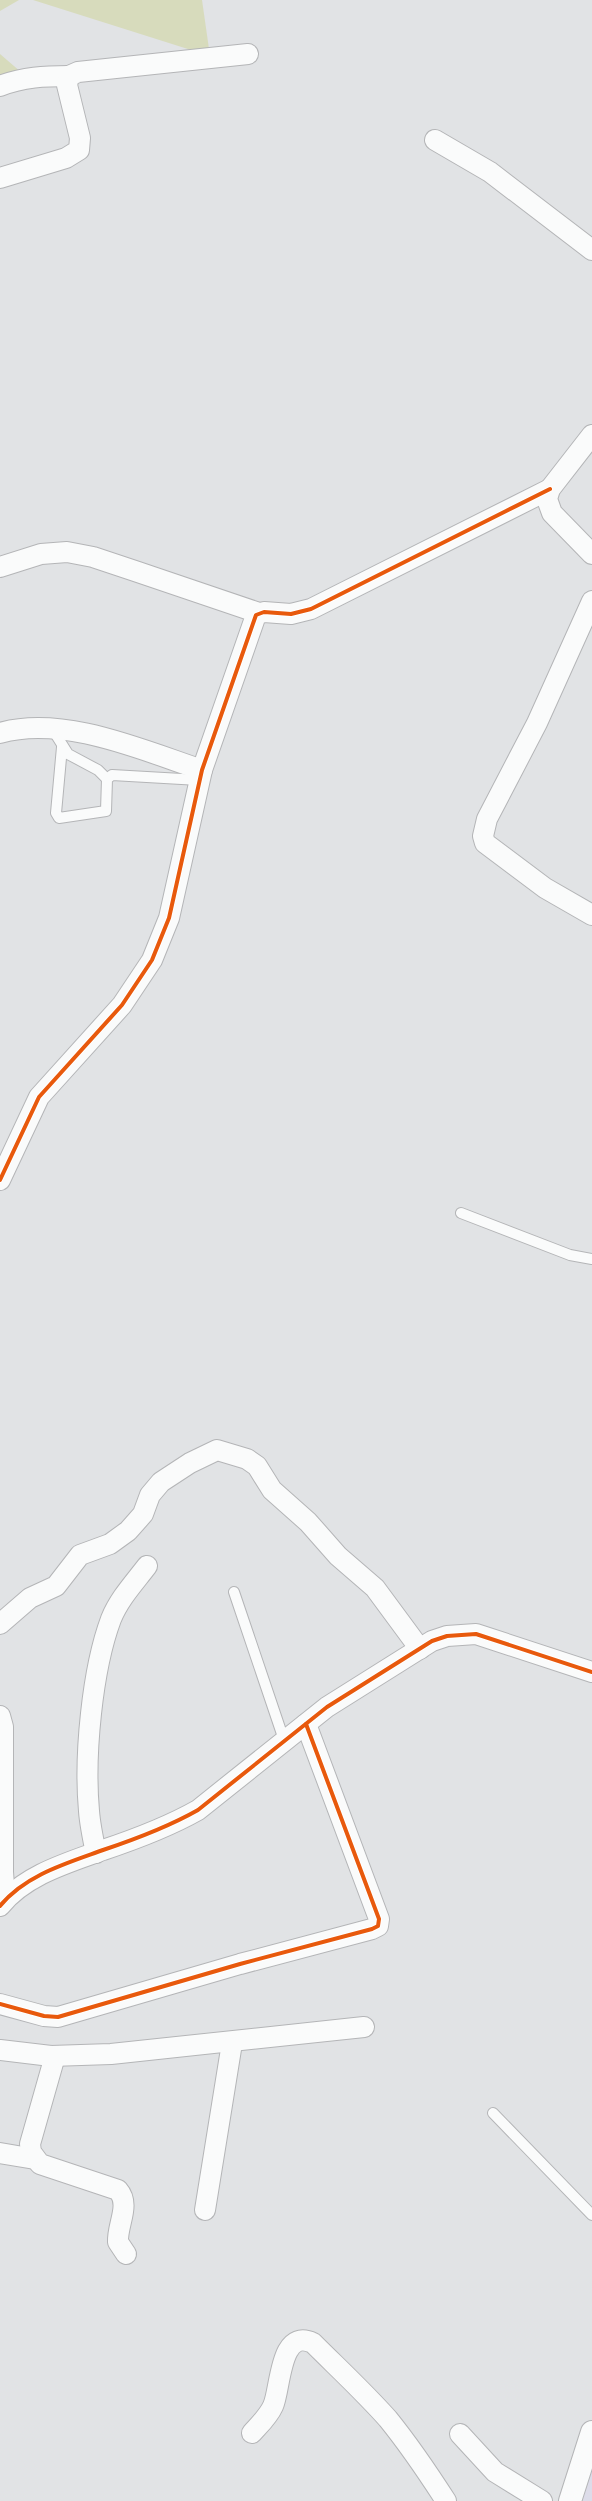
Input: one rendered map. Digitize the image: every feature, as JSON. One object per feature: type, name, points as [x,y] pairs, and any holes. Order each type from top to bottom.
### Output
[{"type":"street","points":[[0,86],[16,80],[39,76],[69,76],[78,72],[248,54]]},
{"type":"street","points":[[0,178],[66,158],[79,150],[80,138],[67,85],[69,76]]},
{"type":"street","points":[[435,140],[490,172],[592,250]]},
{"type":"street","points":[[592,435],[550,489],[547,499],[552,513],[592,554]]},
{"type":"street","points":[[0,567],[40,554],[67,552],[93,557],[128,568],[258,613],[291,614],[311,609],[550,489]]},
{"type":"street","points":[[592,601],[537,723],[487,819],[483,836],[485,843],[495,852],[538,884],[592,916]]},
{"type":"street","points":[[0,1180],[39,1097],[122,1005],[152,960],[169,918],[201,775],[255,617],[258,613]]},
{"type":"street","points":[[0,733],[27,729],[57,738],[68,731],[115,741],[201,775]]},
{"type":"street","points":[[0,1624],[30,1598],[56,1586],[80,1555],[110,1544],[128,1531],[139,1521],[150,1495],[161,1482],[190,1463],[217,1450],[247,1459],[257,1466],[272,1490],[308,1522],[338,1556],[375,1588],[420,1649]]},
{"type":"street","points":[[96,1853],[89,1811],[88,1769],[93,1707],[99,1667],[112,1618],[125,1594],[147,1566]]},
{"type":"street","points":[[3,1902],[29,1881],[57,1867],[176,1822],[198,1810],[219,1796],[284,1740],[366,1681],[420,1649],[447,1636],[476,1634],[592,1672]]},
{"type":"street","points":[[0,1716],[3,1727],[3,1902]]},
{"type":"street","points":[[0,2004],[44,2016],[58,2017],[240,1964],[372,1929],[378,1926],[379,1919],[306,1724]]},
{"type":"street","points":[[0,2048],[54,2056],[119,2054],[364,2027]]},
{"type":"street","points":[[205,2210],[232,2042]]},
{"type":"street","points":[[35,2159],[30,2144],[54,2056]]},
{"type":"street","points":[[0,2153],[35,2159],[50,2168],[118,2190],[123,2196],[125,2204],[118,2242],[126,2254]]},
{"type":"street","points":[[252,2433],[273,2406],[284,2358],[291,2347],[299,2341],[307,2340],[313,2343],[366,2395],[388,2420],[409,2446],[446,2501]]},
{"type":"street","points":[[570,2501],[592,2432]]},
{"type":"street","points":[[460,2434],[495,2472],[542,2501]]},
{"type":"lane","points":[[57,738],[68,754],[98,770],[107,779],[106,811],[57,817],[57,738]]},
{"type":"lane","points":[[107,779],[112,775],[201,775]]},
{"type":"lane","points":[[461,1213],[570,1255],[592,1259]]},
{"type":"lane","points":[[234,1592],[284,1740]]},
{"type":"lane","points":[[494,2113],[592,2215]]},
{"type":"shaded area","points":[[592,2461],[592,2501],[579,2501]]},
{"type":"green space","points":[[0,0],[19,0],[0,11]]},
{"type":"green space","points":[[33,0],[202,0],[210,56]]},
{"type":"green space","points":[[0,54],[29,79],[0,92]]},
{"type":"cycle path","points":[[0,1180],[39,1097],[122,1005],[152,960],[169,918],[202,770],[256,615],[264,612],[291,614],[311,609],[550,489]]},
{"type":"cycle path","points":[[0,1906],[10,1895],[22,1886],[47,1871],[128,1842],[175,1822],[198,1810],[327,1707],[432,1641],[447,1636],[476,1634],[592,1672]]},
{"type":"cycle path","points":[[0,2004],[44,2016],[58,2017],[240,1964],[372,1929],[378,1926],[379,1919],[306,1724]]}]
